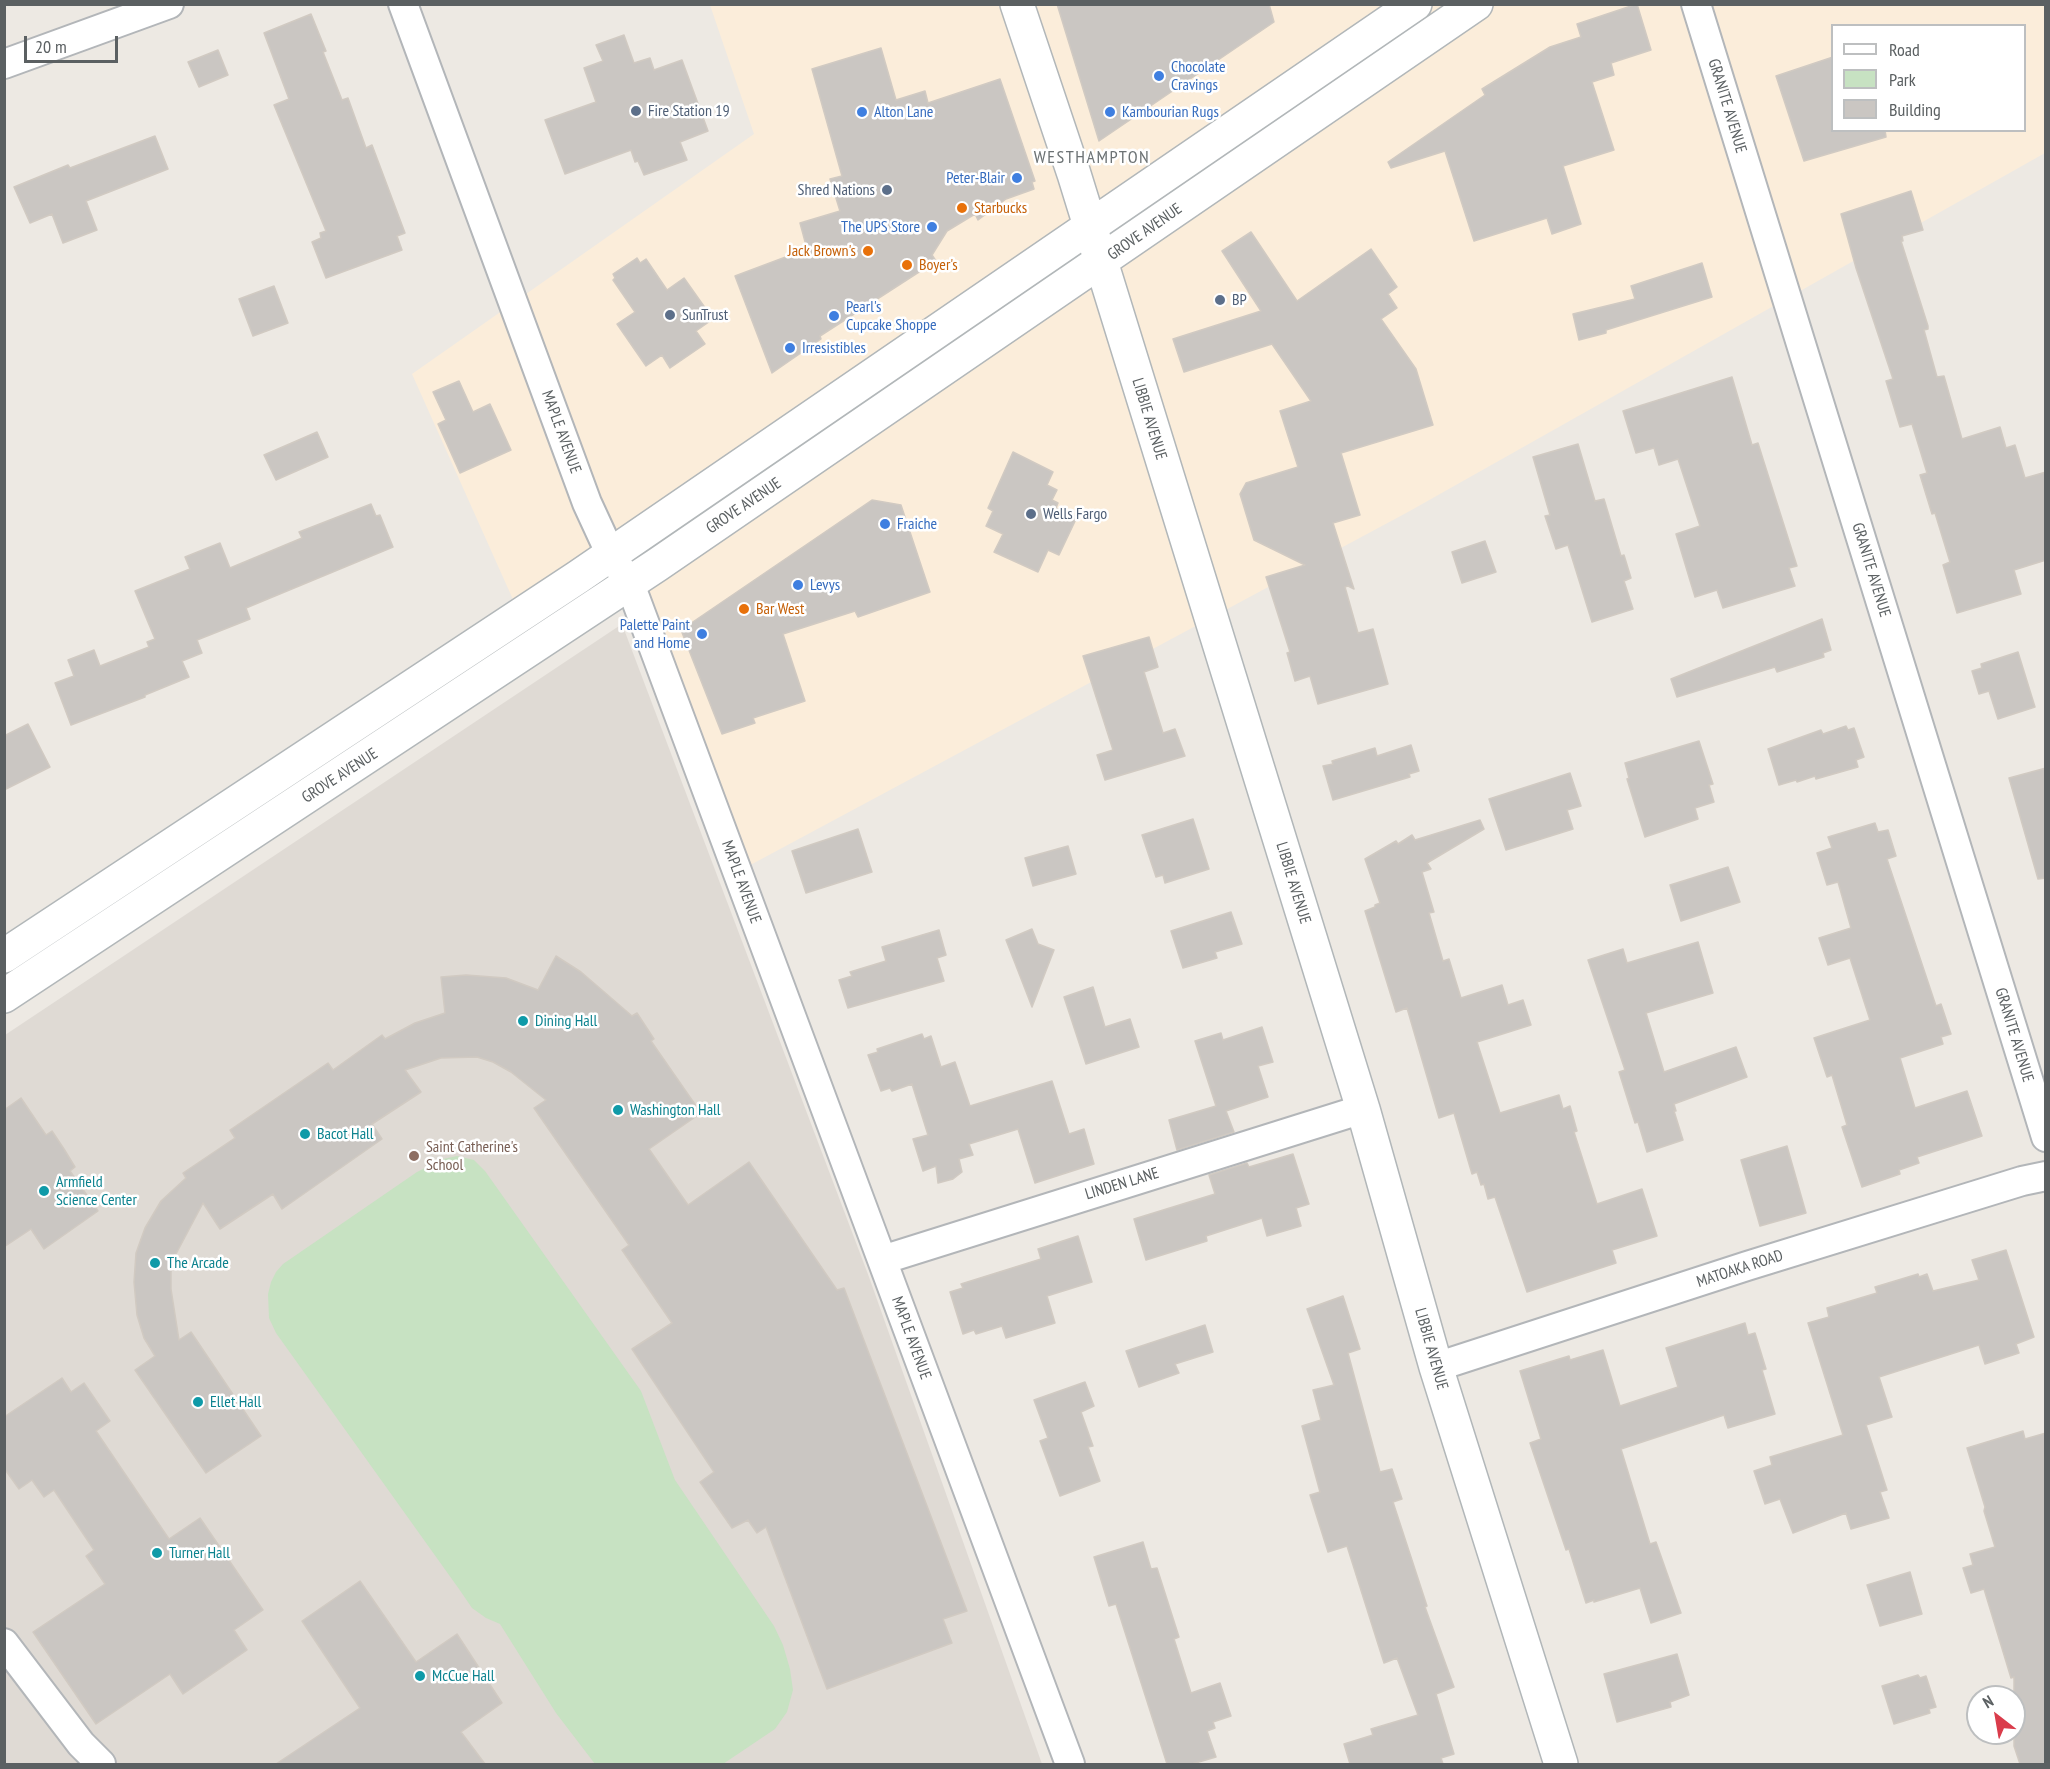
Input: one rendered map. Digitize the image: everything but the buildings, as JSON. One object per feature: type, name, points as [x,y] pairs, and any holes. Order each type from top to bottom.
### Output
[{"type":"street","points":[[4,64],[169,4]]},
{"type":"street","name":"MAPLE AVENUE","points":[[403,4],[587,503],[611,555],[630,584],[1071,1764]]},
{"type":"street","name":"LIBBIE AVENUE","points":[[1017,4],[1074,174],[1363,1108],[1436,1367],[1560,1764]]},
{"type":"street","points":[[4,956],[611,555],[1415,4]]},
{"type":"street","name":"GROVE AVENUE","points":[[4,996],[630,584],[1476,4]]},
{"type":"street","name":"GRANITE AVENUE","points":[[1696,4],[2046,1137]]},
{"type":"street","name":"LINDEN LANE","points":[[882,1260],[1363,1108]]},
{"type":"street","name":"MATOAKA ROAD","points":[[1436,1367],[1747,1266],[2022,1181],[2046,1176]]},
{"type":"street","points":[[4,1642],[92,1758],[101,1764]]},
{"type":"shaded area","points":[[710,5],[2045,5],[2045,153],[1408,512],[741,870],[627,603],[541,662],[412,374],[754,134]]},
{"type":"shaded area","name":"Saint Catherine's School","points":[[622,624],[869,1277],[1042,1764],[5,1764],[5,1035]]},
{"type":"green space","points":[[457,1156],[474,1160],[485,1171],[641,1391],[675,1480],[774,1626],[783,1645],[793,1690],[787,1712],[775,1729],[723,1764],[595,1764],[556,1713],[500,1624],[472,1608],[276,1333],[269,1318],[268,1294],[271,1282],[283,1264],[417,1172],[443,1159]]},
{"type":"place","name":"Chocolate Cravings","points":[[1159,76]]},
{"type":"place","name":"Fire Station 19","points":[[636,111]]},
{"type":"place","name":"Alton Lane","points":[[862,112]]},
{"type":"place","name":"Kambourian Rugs","points":[[1110,112]]},
{"type":"place","name":"Peter-Blair","points":[[1017,178]]},
{"type":"place","name":"Shred Nations","points":[[887,190]]},
{"type":"place","name":"Starbucks","points":[[962,208]]},
{"type":"place","name":"The UPS Store","points":[[932,227]]},
{"type":"place","name":"Jack Brown's","points":[[868,251]]},
{"type":"place","name":"Boyer's","points":[[907,265]]},
{"type":"place","name":"BP","points":[[1220,300]]},
{"type":"place","name":"SunTrust","points":[[670,315]]},
{"type":"place","name":"Pearl's Cupcake Shoppe","points":[[834,316]]},
{"type":"place","name":"Irresistibles","points":[[790,348]]},
{"type":"place","name":"Wells Fargo","points":[[1031,514]]},
{"type":"place","name":"Fraiche","points":[[885,524]]},
{"type":"place","name":"Levys","points":[[798,585]]},
{"type":"place","name":"Bar West","points":[[744,609]]},
{"type":"place","name":"Palette Paint and Home","points":[[702,634]]},
{"type":"place","name":"Dining Hall","points":[[523,1021]]},
{"type":"place","name":"Washington Hall","points":[[618,1110]]},
{"type":"place","name":"Bacot Hall","points":[[305,1134]]},
{"type":"place","name":"Saint Catherine's School","points":[[414,1156]]},
{"type":"place","name":"Armfield Science Center","points":[[44,1191]]},
{"type":"place","name":"The Arcade","points":[[155,1263]]},
{"type":"place","name":"Ellet Hall","points":[[198,1402]]},
{"type":"place","name":"Turner Hall","points":[[157,1553]]},
{"type":"place","name":"McCue Hall","points":[[420,1676]]},
{"type":"district","name":"WESTHAMPTON","points":[[1092,158]]}]
